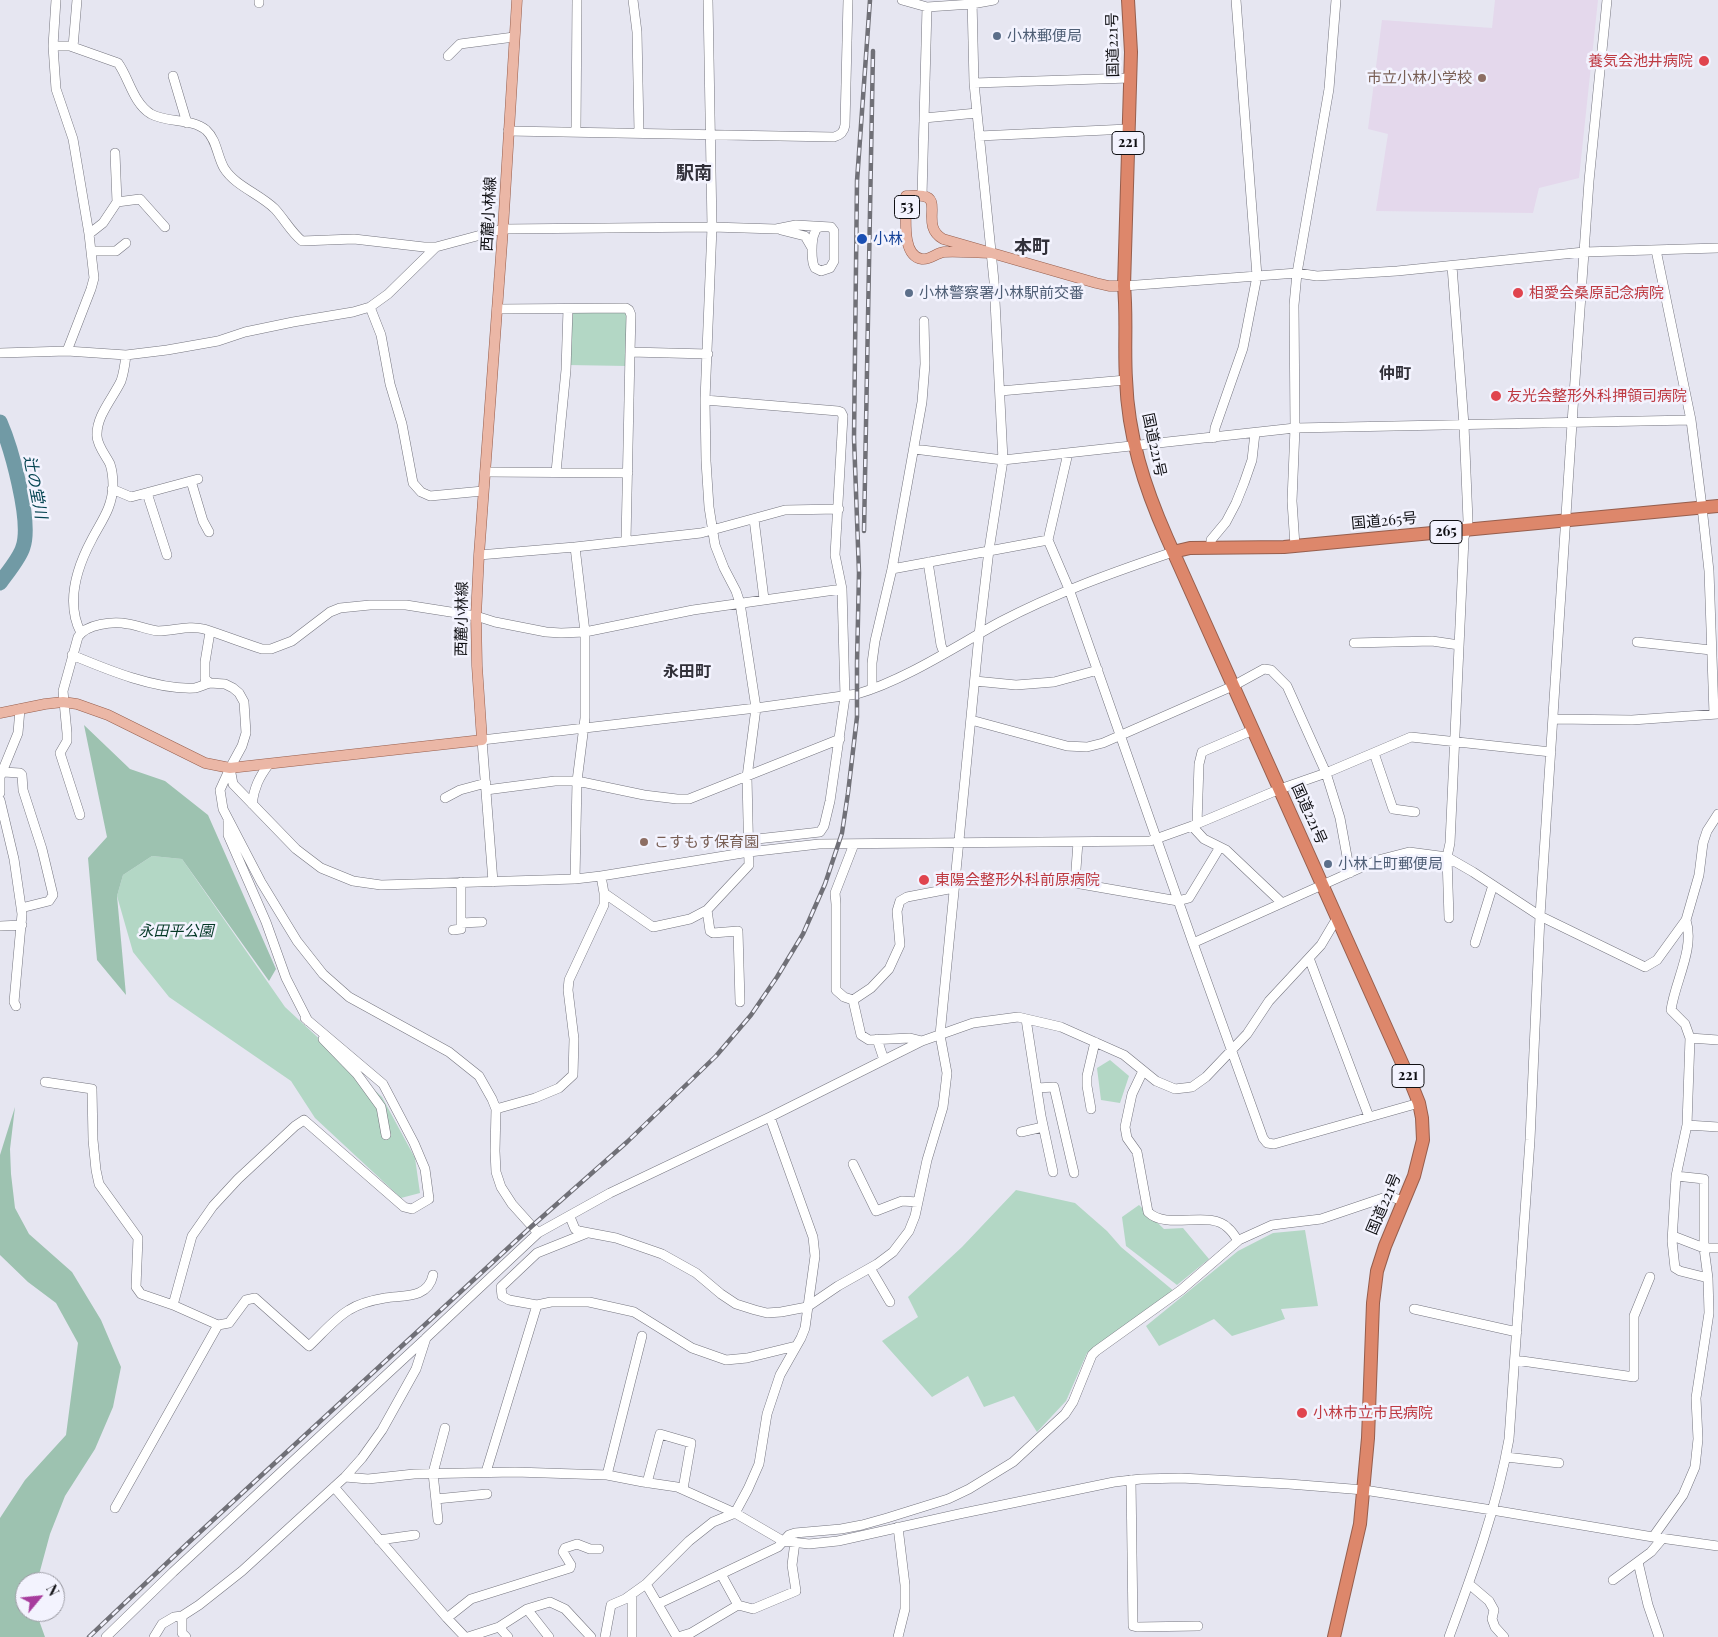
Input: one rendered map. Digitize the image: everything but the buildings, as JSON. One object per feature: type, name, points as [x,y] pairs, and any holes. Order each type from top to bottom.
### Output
[{"type":"highway","name":"国道221号","points":[[1128,0],[1130,18],[1130,78],[1124,286],[1126,308],[1126,380],[1135,446],[1149,498],[1419,1103],[1423,1129],[1422,1147],[1414,1176],[1384,1246],[1377,1271],[1374,1295],[1364,1490],[1360,1524],[1334,1637]]},
{"type":"highway","name":"国道265号","points":[[1173,552],[1190,548],[1295,546],[1718,506]]},
{"type":"main road","name":"西麓小林線","points":[[482,740],[477,666],[478,555],[503,229],[517,0]]},
{"type":"main road","name":"53","points":[[991,253],[942,252],[924,259],[911,254],[906,243],[906,196],[922,196],[931,201],[932,229],[937,235],[991,253],[1096,283],[1109,286],[1124,286]]},
{"type":"main road","points":[[0,713],[45,704],[63,702],[77,704],[108,715],[206,763],[230,768],[482,740]]},
{"type":"street","points":[[56,0],[53,46],[56,89],[73,139],[89,234],[94,278],[67,351]]},
{"type":"street","points":[[73,47],[77,0]]},
{"type":"street","points":[[576,131],[577,0]]},
{"type":"street","points":[[633,0],[637,32],[639,132]]},
{"type":"street","points":[[604,893],[653,927],[690,919],[707,910],[749,864],[747,777],[756,708],[740,603],[718,556],[712,530],[706,461],[705,400],[712,227],[708,0]]},
{"type":"street","points":[[508,131],[834,137],[842,134],[845,125],[848,0]]},
{"type":"street","points":[[902,0],[927,7],[994,0]]},
{"type":"street","points":[[1214,438],[1214,428],[1243,348],[1257,276],[1236,0]]},
{"type":"street","points":[[1295,546],[1292,501],[1295,428],[1294,305],[1297,273],[1329,89],[1336,0]]},
{"type":"street","points":[[1449,1637],[1469,1584],[1492,1510],[1509,1439],[1530,1134],[1540,916],[1572,423],[1589,180],[1607,0]]},
{"type":"street","points":[[570,1216],[575,1228],[579,1231],[616,1238],[662,1254],[696,1273],[736,1304],[767,1313],[807,1307],[838,1286],[870,1268],[893,1252],[909,1231],[915,1216],[927,1160],[944,1107],[948,1072],[940,1035],[979,635],[989,550],[1003,460],[991,253],[974,83],[972,2]]},
{"type":"street","points":[[922,196],[927,7]]},
{"type":"street","points":[[448,56],[460,44],[514,37]]},
{"type":"street","points":[[53,46],[73,47],[118,63],[141,104],[152,114],[201,127],[208,131],[214,140],[224,168],[274,209],[294,235],[302,242],[354,238],[436,247],[503,229],[712,227],[776,229],[801,233],[808,239],[812,249]]},
{"type":"street","points":[[173,76],[187,123]]},
{"type":"street","points":[[974,83],[1130,78]]},
{"type":"street","points":[[924,118],[977,113]]},
{"type":"street","points":[[979,136],[1128,130]]},
{"type":"street","points":[[89,234],[102,223],[118,202],[115,154]]},
{"type":"street","points":[[118,202],[140,199],[165,226]]},
{"type":"street","points":[[776,229],[796,225],[831,227],[834,230],[834,261],[832,265],[824,270],[818,270],[812,262],[814,234],[821,227]]},
{"type":"street","points":[[91,251],[116,251],[126,243]]},
{"type":"street","points":[[0,353],[67,351],[126,355],[218,341],[245,332],[293,322],[338,316],[370,307],[388,294],[436,247]]},
{"type":"street","points":[[1124,286],[1297,273],[1317,276],[1452,266],[1584,252],[1718,248]]},
{"type":"street","points":[[1553,719],[1632,720],[1716,714],[1709,571],[1691,420],[1656,250]]},
{"type":"street","points":[[1449,918],[1447,857],[1450,843],[1464,538],[1468,521],[1464,425],[1452,266]]},
{"type":"street","points":[[370,307],[381,335],[390,384],[402,424],[413,483],[421,492],[430,496],[483,491]]},
{"type":"street","points":[[497,309],[622,308],[629,310],[631,315],[626,542]]},
{"type":"street","points":[[556,472],[566,370],[568,309]]},
{"type":"street","points":[[872,689],[872,663],[875,641],[892,568],[914,449],[923,383],[924,321]]},
{"type":"street","points":[[630,352],[708,354]]},
{"type":"street","points":[[81,633],[75,622],[73,604],[77,574],[92,539],[108,513],[112,490],[110,465],[96,438],[99,424],[107,405],[120,381],[126,355]]},
{"type":"street","points":[[1000,391],[1126,380]]},
{"type":"street","points":[[705,400],[841,412],[843,418],[835,555],[842,589],[845,697],[830,801],[822,830],[817,833],[801,833],[748,840]]},
{"type":"street","points":[[914,449],[1003,460],[1295,428],[1691,420]]},
{"type":"street","points":[[1211,547],[1211,540],[1226,522],[1244,483],[1252,460],[1255,433]]},
{"type":"street","points":[[1068,454],[1048,540],[1069,589],[1263,1138],[1267,1144],[1274,1144],[1419,1103]]},
{"type":"street","points":[[485,472],[628,473]]},
{"type":"street","points":[[112,490],[131,497],[194,480],[203,521],[209,532]]},
{"type":"street","points":[[147,493],[167,555]]},
{"type":"street","points":[[478,555],[701,534],[785,510],[839,509]]},
{"type":"street","points":[[754,519],[764,599]]},
{"type":"street","points":[[892,568],[1048,540]]},
{"type":"street","points":[[575,547],[585,632],[585,718],[576,781],[575,879]]},
{"type":"street","points":[[493,882],[482,740],[845,697],[872,689],[979,635],[1000,622],[1069,589],[1173,552]]},
{"type":"street","points":[[928,562],[941,645],[944,653]]},
{"type":"street","points":[[80,815],[60,753],[67,741],[68,733],[63,691],[72,655],[81,633],[103,625],[124,623],[155,631],[186,627],[203,629],[262,649],[271,649],[292,641],[330,612],[340,608],[397,604],[476,616],[495,622],[546,632],[585,632],[693,610],[842,589]]},
{"type":"street","points":[[210,632],[205,662],[205,680],[210,683]]},
{"type":"street","points":[[1354,643],[1432,641],[1459,645]]},
{"type":"street","points":[[1637,642],[1713,645]]},
{"type":"street","points":[[72,655],[107,669],[156,684],[196,688],[210,683],[225,684],[234,688],[239,693],[244,702],[246,733],[242,746],[220,790],[223,809],[228,821],[261,882],[296,941],[323,974],[349,997],[449,1052],[479,1076],[496,1109],[496,1172],[501,1187],[512,1204],[538,1233]]},
{"type":"street","points":[[971,720],[1067,746],[1087,747],[1103,743],[1233,686],[1264,669],[1271,670],[1287,686],[1326,773],[1340,818],[1350,873]]},
{"type":"street","points":[[975,681],[1016,685],[1054,682],[1098,670]]},
{"type":"street","points":[[0,793],[0,778],[18,733],[20,709]]},
{"type":"street","points":[[1253,730],[1202,752],[1199,764],[1195,826],[1204,839],[1226,850],[1282,903]]},
{"type":"street","points":[[230,768],[233,784],[296,849],[321,868],[353,881],[381,885],[575,879],[749,852],[818,844],[1150,842],[1195,826],[1411,737],[1551,752]]},
{"type":"street","points":[[445,798],[460,790],[486,786],[576,781],[644,795],[677,799],[689,798],[747,777],[840,739]]},
{"type":"street","points":[[1374,753],[1393,810],[1415,812]]},
{"type":"street","points":[[252,804],[255,786],[260,776],[270,764]]},
{"type":"street","points":[[3,772],[20,773],[22,775],[23,790],[42,849],[52,896],[49,902],[21,908]]},
{"type":"street","points":[[0,800],[14,859],[21,908],[22,925],[14,1002],[16,1006]]},
{"type":"street","points":[[1193,943],[1378,860],[1409,852],[1447,857],[1540,916],[1645,967],[1657,960],[1686,920],[1699,875],[1703,843],[1707,831],[1718,814]]},
{"type":"street","points":[[228,821],[228,835],[266,922],[286,978],[305,1018],[357,1074],[381,1106],[386,1134]]},
{"type":"street","points":[[1078,842],[1075,883],[1178,901],[1189,898],[1220,847]]},
{"type":"street","points":[[853,1000],[844,997],[836,990],[836,904],[834,893],[854,844]]},
{"type":"street","points":[[496,1109],[535,1098],[559,1088],[573,1075],[574,1039],[568,990],[570,980],[604,905],[601,876]]},
{"type":"street","points":[[453,930],[461,929],[461,882]]},
{"type":"street","points":[[1475,943],[1493,885]]},
{"type":"street","points":[[853,1000],[872,988],[889,968],[900,945],[897,911],[900,901],[907,897],[954,888]]},
{"type":"street","points":[[707,910],[710,931],[713,933],[738,932],[740,1002]]},
{"type":"street","points":[[106,1637],[173,1572],[538,1233],[610,1193],[770,1117],[922,1041],[973,1023],[1018,1017],[1061,1027],[1124,1055],[1156,1082],[1175,1089],[1192,1087],[1206,1077],[1247,1034],[1275,993],[1321,945],[1338,918]]},
{"type":"street","points":[[1686,920],[1689,929],[1684,960],[1673,996],[1671,1010],[1685,1024],[1690,1038],[1686,1125],[1676,1176],[1673,1236],[1674,1264],[1680,1271],[1708,1278]]},
{"type":"street","points":[[461,923],[482,922]]},
{"type":"street","points":[[0,926],[22,925]]},
{"type":"street","points":[[1309,958],[1369,1117]]},
{"type":"street","points":[[853,1000],[861,1035],[869,1040],[910,1038],[922,1041]]},
{"type":"street","points":[[173,1305],[192,1236],[238,1179],[295,1126],[304,1120],[404,1207],[412,1209],[429,1199],[425,1169],[414,1143],[383,1084],[305,1018]]},
{"type":"street","points":[[1026,1019],[1052,1172]]},
{"type":"street","points":[[1690,1038],[1718,1040]]},
{"type":"street","points":[[877,1039],[884,1060]]},
{"type":"street","points":[[1091,1109],[1087,1076],[1095,1042]]},
{"type":"street","points":[[1143,1071],[1132,1094],[1124,1127],[1127,1138],[1137,1152],[1148,1212],[1153,1217],[1163,1220],[1194,1219],[1212,1221],[1227,1226],[1238,1241]]},
{"type":"street","points":[[45,1082],[92,1089],[93,1140],[96,1170],[100,1184],[138,1238],[136,1287],[141,1294],[173,1305],[218,1325],[230,1323],[246,1300],[255,1298],[309,1346],[348,1310],[377,1300],[413,1296],[426,1288],[433,1275]]},
{"type":"street","points":[[1037,1088],[1054,1087],[1074,1172]]},
{"type":"street","points":[[605,1637],[611,1605],[646,1584],[689,1541],[713,1522],[735,1513],[759,1464],[770,1406],[780,1375],[805,1328],[816,1256],[813,1237],[770,1117]]},
{"type":"street","points":[[1686,1125],[1718,1127]]},
{"type":"street","points":[[1021,1132],[1043,1127]]},
{"type":"street","points":[[853,1164],[876,1211],[902,1201],[918,1202]]},
{"type":"street","points":[[1613,1580],[1651,1552],[1683,1495],[1695,1467],[1698,1439],[1696,1398],[1709,1313],[1708,1278],[1704,1248],[1704,1179],[1676,1176]]},
{"type":"street","points":[[658,1604],[778,1546],[795,1532],[841,1529],[888,1518],[969,1489],[1012,1462],[1065,1414],[1074,1402],[1092,1355],[1096,1350],[1181,1290],[1238,1241],[1272,1226],[1321,1219],[1383,1198],[1390,1197],[1404,1200]]},
{"type":"street","points":[[587,1233],[537,1253],[500,1287],[502,1296],[509,1300],[537,1305],[551,1302],[589,1302],[634,1312],[692,1348],[726,1360],[747,1358],[796,1346]]},
{"type":"street","points":[[1673,1236],[1704,1248],[1718,1248]]},
{"type":"street","points":[[870,1268],[890,1302]]},
{"type":"street","points":[[1515,1360],[1634,1376],[1634,1316],[1650,1276]]},
{"type":"street","points":[[486,1472],[537,1305]]},
{"type":"street","points":[[1414,1309],[1517,1332]]},
{"type":"street","points":[[115,1508],[218,1325]]},
{"type":"street","points":[[607,1475],[642,1336]]},
{"type":"street","points":[[154,1637],[162,1624],[174,1617],[182,1616],[199,1605],[242,1572],[334,1487],[362,1458],[382,1430],[416,1369],[426,1338]]},
{"type":"street","points":[[438,1520],[433,1473],[445,1428]]},
{"type":"street","points":[[647,1483],[660,1434],[691,1443],[683,1489]]},
{"type":"street","points":[[1506,1457],[1558,1463]]},
{"type":"street","points":[[344,1477],[368,1478],[433,1473],[486,1472],[607,1475],[647,1483],[678,1486],[735,1513],[783,1541],[795,1542],[827,1543],[1096,1486],[1131,1480],[1181,1478],[1364,1490],[1718,1546]]},
{"type":"street","points":[[1131,1480],[1133,1626],[1198,1626]]},
{"type":"street","points":[[334,1487],[447,1618],[467,1637],[500,1627],[527,1609],[550,1602],[565,1609],[591,1637]]},
{"type":"street","points":[[436,1498],[487,1494]]},
{"type":"street","points":[[898,1527],[905,1585],[905,1609],[898,1637]]},
{"type":"street","points":[[379,1540],[415,1535]]},
{"type":"street","points":[[646,1584],[678,1637],[691,1633],[738,1605],[753,1609],[796,1591],[792,1565],[795,1542]]},
{"type":"street","points":[[447,1618],[471,1599],[570,1568],[571,1565],[563,1552],[565,1548],[577,1544],[590,1550],[599,1549]]},
{"type":"street","points":[[1638,1562],[1648,1605],[1659,1637]]},
{"type":"street","points":[[721,1574],[738,1605]]},
{"type":"street","points":[[1469,1584],[1489,1601],[1494,1610],[1492,1619],[1495,1627],[1504,1637]]},
{"type":"street","points":[[632,1594],[632,1637]]},
{"type":"street","points":[[527,1609],[549,1637]]},
{"type":"street","points":[[182,1616],[183,1636]]},
{"type":"street","points":[[500,1627],[508,1637]]},
{"type":"shaded area","name":"市立小林小学校","points":[[1495,0],[1598,0],[1579,178],[1539,188],[1533,213],[1376,211],[1388,134],[1368,129],[1382,20],[1492,28]]},
{"type":"green space","points":[[622,311],[627,315],[627,366],[568,365],[573,313]]},
{"type":"green space","points":[[84,725],[130,769],[165,781],[208,815],[276,969],[269,981],[182,859],[152,856],[123,875],[117,896],[126,995],[97,960],[88,858],[107,837]]},
{"type":"green space","name":"永田平公園","points":[[152,856],[182,859],[285,1007],[382,1097],[415,1158],[420,1193],[401,1198],[315,1118],[291,1081],[169,997],[133,952],[117,896],[123,875]]},
{"type":"green space","points":[[1110,1060],[1129,1076],[1120,1103],[1101,1100],[1097,1068]]},
{"type":"green space","points":[[15,1107],[10,1149],[15,1208],[29,1234],[72,1272],[101,1320],[121,1367],[113,1407],[95,1449],[65,1496],[50,1534],[40,1572],[15,1572],[15,1622],[40,1622],[45,1637],[0,1637],[0,1518],[25,1480],[66,1435],[78,1343],[56,1303],[28,1282],[0,1255],[0,1155]]},
{"type":"green space","points":[[1016,1190],[1075,1203],[1107,1231],[1121,1247],[1175,1292],[1087,1353],[1066,1401],[1037,1432],[1014,1396],[984,1407],[968,1376],[932,1397],[882,1341],[918,1317],[908,1297],[962,1247]]},
{"type":"green space","points":[[1139,1205],[1164,1229],[1183,1228],[1209,1259],[1177,1285],[1126,1246],[1122,1217]]},
{"type":"green space","points":[[1305,1230],[1318,1306],[1281,1309],[1285,1319],[1232,1336],[1214,1319],[1159,1346],[1146,1326],[1238,1251],[1273,1233]]},
{"type":"waterway","name":"辻の堂川","points":[[0,422],[10,448],[23,503],[25,520],[23,547],[0,583]]},
{"type":"railway","points":[[89,1637],[188,1543],[532,1226],[627,1142],[716,1056],[751,1015],[803,934],[825,884],[842,833],[857,717],[859,573],[854,438],[857,181],[870,0]]},
{"type":"railway","points":[[864,531],[873,51]]},
{"type":"place","name":"小林郵便局","points":[[997,36]]},
{"type":"place","name":"養気会池井病院","points":[[1704,61]]},
{"type":"place","name":"市立小林小学校","points":[[1482,78]]},
{"type":"place","name":"小林","points":[[862,239]]},
{"type":"place","name":"小林警察署小林駅前交番","points":[[909,293]]},
{"type":"place","name":"相愛会桑原記念病院","points":[[1518,293]]},
{"type":"place","name":"友光会整形外科押領司病院","points":[[1496,396]]},
{"type":"place","name":"こすもす保育園","points":[[644,842]]},
{"type":"place","name":"小林上町郵便局","points":[[1328,864]]},
{"type":"place","name":"東陽会整形外科前原病院","points":[[924,880]]},
{"type":"place","name":"小林市立市民病院","points":[[1302,1413]]},
{"type":"district","name":"駅南","points":[[694,173]]},
{"type":"district","name":"本町","points":[[1032,247]]},
{"type":"district","name":"仲町","points":[[1395,374]]},
{"type":"district","name":"永田町","points":[[687,672]]}]
